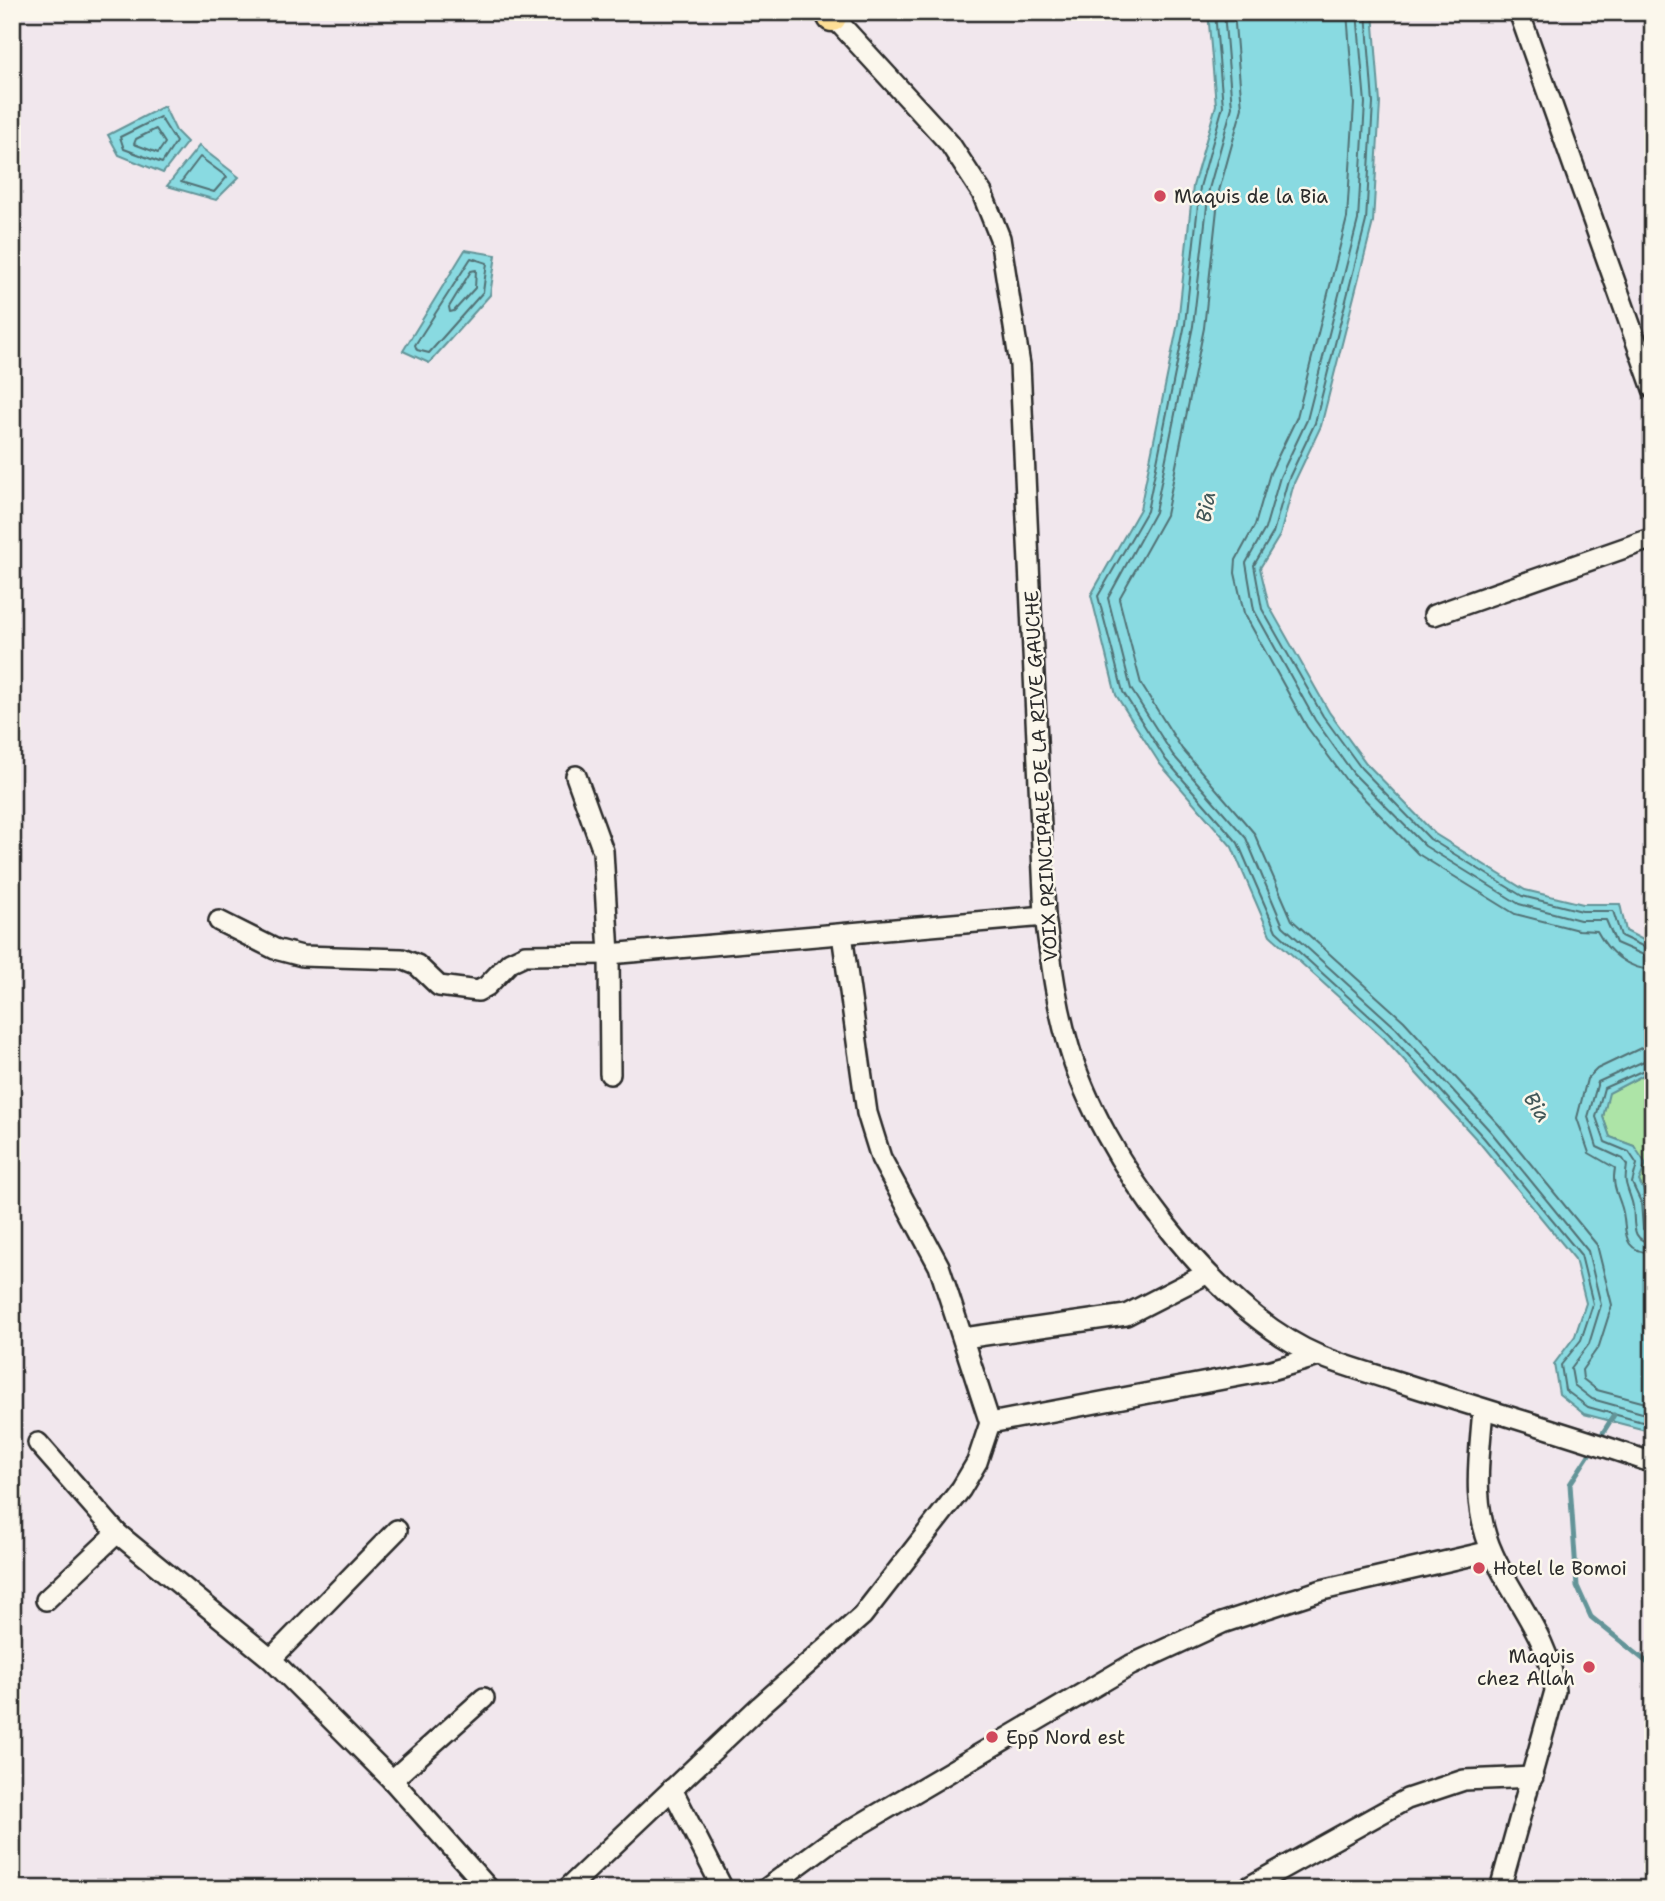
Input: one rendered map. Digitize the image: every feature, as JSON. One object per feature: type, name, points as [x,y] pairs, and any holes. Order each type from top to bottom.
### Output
[{"type":"street","points":[[1519,12],[1653,389]]},
{"type":"street","name":"VOIX PRINCIPALE DE LA RIVE GAUCHE","points":[[831,14],[950,144],[982,193],[1000,239],[1020,365],[1045,916],[1054,985],[1069,1049],[1096,1116],[1135,1180],[1206,1274],[1275,1332],[1319,1356],[1483,1409],[1568,1433],[1653,1463]]},
{"type":"street","points":[[1434,615],[1653,538]]},
{"type":"street","points":[[576,776],[603,851],[609,954],[610,1073]]},
{"type":"street","points":[[219,921],[275,949],[302,956],[410,961],[439,986],[478,991],[488,986],[510,962],[525,955],[609,954],[1045,916]]},
{"type":"street","points":[[567,1889],[862,1616],[961,1489],[977,1462],[990,1423],[939,1266],[881,1158],[867,1113],[842,934]]},
{"type":"street","points":[[964,1338],[1126,1315],[1206,1274]]},
{"type":"street","points":[[990,1423],[1270,1370],[1319,1356]]},
{"type":"street","points":[[1483,1409],[1476,1497],[1491,1551],[1554,1675],[1555,1691],[1500,1889]]},
{"type":"street","points":[[38,1443],[117,1533],[271,1659],[392,1780],[489,1889]]},
{"type":"street","points":[[271,1659],[397,1530]]},
{"type":"street","points":[[46,1601],[117,1533]]},
{"type":"street","points":[[766,1889],[827,1844],[1131,1665],[1222,1623],[1322,1590],[1491,1551]]},
{"type":"street","points":[[392,1780],[484,1698]]},
{"type":"street","points":[[1245,1889],[1407,1799],[1464,1780],[1533,1777]]},
{"type":"street","points":[[672,1789],[723,1889]]},
{"type":"green space","points":[[1653,1070],[1653,1229],[1649,1226],[1648,1199],[1639,1181],[1634,1146],[1610,1137],[1603,1117],[1608,1093]]},
{"type":"water","name":"Bia","points":[[1208,12],[1373,12],[1380,103],[1373,222],[1321,426],[1294,483],[1280,535],[1260,568],[1269,606],[1329,712],[1366,763],[1435,834],[1525,890],[1583,904],[1620,904],[1626,931],[1653,945],[1653,1070],[1609,1093],[1603,1117],[1610,1137],[1634,1146],[1646,1164],[1639,1181],[1648,1199],[1649,1226],[1653,1229],[1653,1432],[1584,1414],[1559,1394],[1554,1364],[1575,1336],[1586,1303],[1575,1259],[1479,1142],[1384,1038],[1270,935],[1232,847],[1160,764],[1116,695],[1091,595],[1140,509],[1178,323],[1193,186],[1216,105]]},
{"type":"water","points":[[164,106],[176,131],[187,142],[163,173],[119,155],[108,135]]},
{"type":"water","points":[[199,146],[239,177],[216,200],[167,186]]},
{"type":"water","points":[[465,250],[496,255],[490,295],[429,363],[403,351]]},
{"type":"waterway","points":[[1599,1439],[1614,1415]]},
{"type":"waterway","points":[[1594,1447],[1570,1484],[1577,1586],[1591,1617],[1653,1667]]},
{"type":"place","name":"Maquis de la Bia","points":[[1160,196]]},
{"type":"place","name":"Hotel le Bomoi","points":[[1479,1568]]},
{"type":"place","name":"Maquis chez Allah","points":[[1589,1667]]},
{"type":"place","name":"Epp Nord est","points":[[992,1737]]}]
